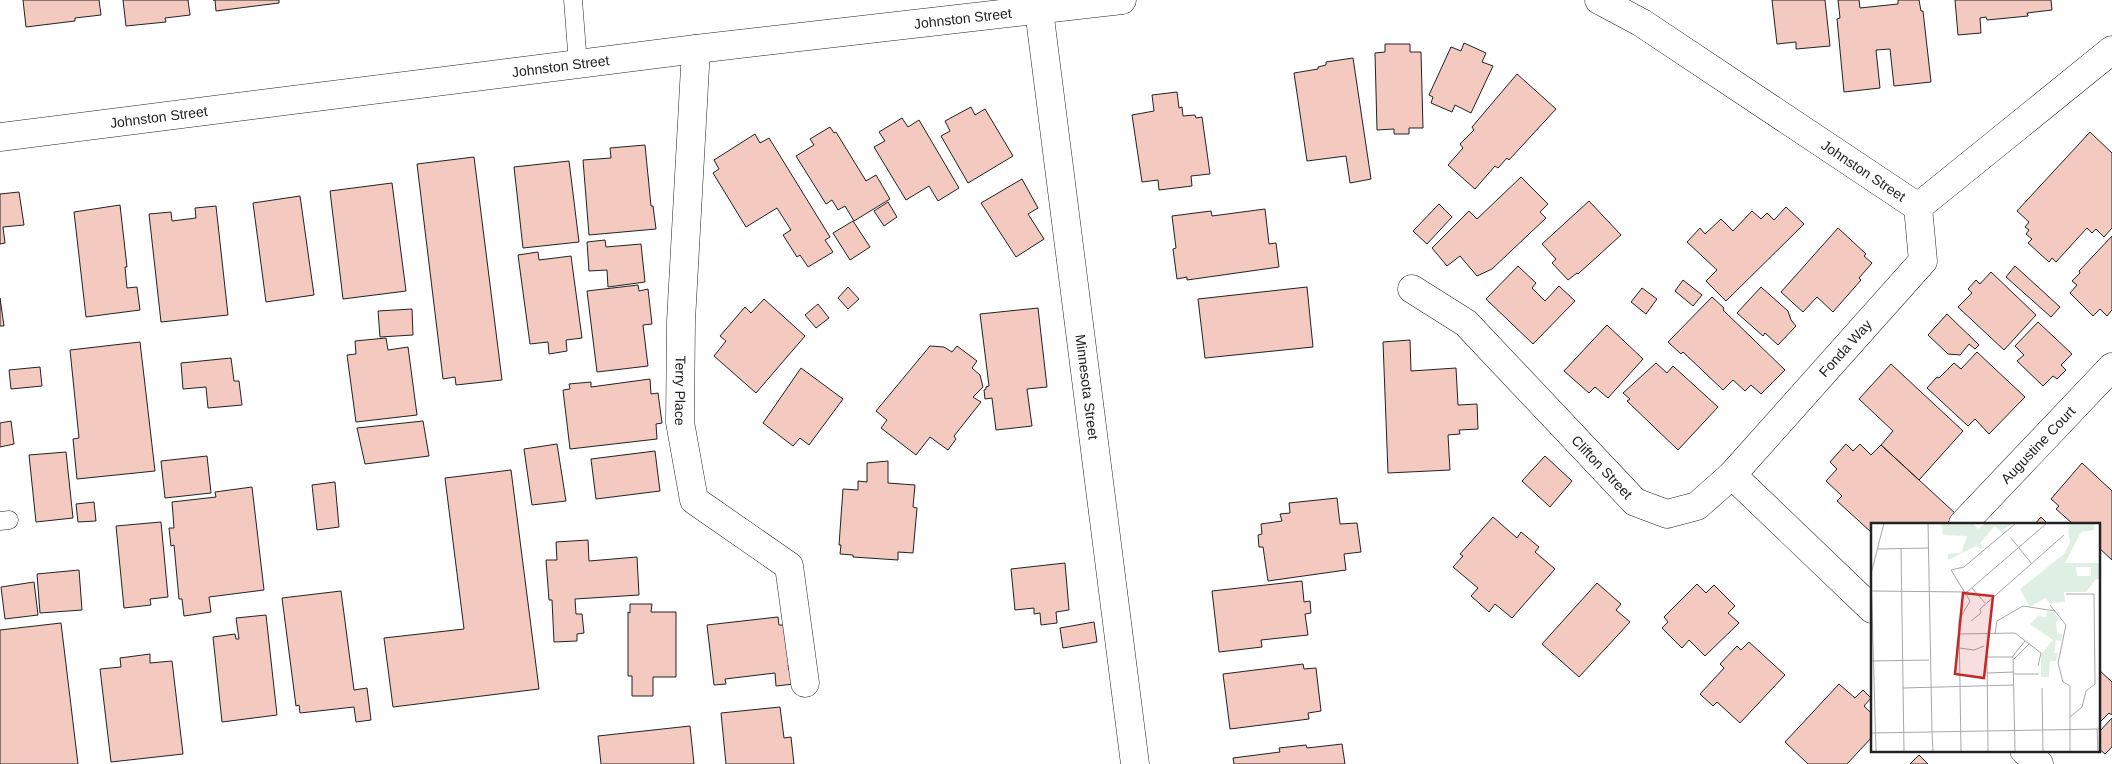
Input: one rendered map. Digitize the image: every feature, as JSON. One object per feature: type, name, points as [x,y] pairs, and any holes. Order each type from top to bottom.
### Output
[{"type":"street","name":"Johnston Street","points":[[0,137],[696,48],[1122,0]]},
{"type":"street","name":"Johnston Street","points":[[1600,0],[1642,24],[1918,207],[2112,50]]},
{"type":"street","name":"Minnesota Street","points":[[1039,10],[1135,764]]},
{"type":"street","name":"Terry Place","points":[[696,48],[681,321],[680,422],[694,500],[789,566],[805,683]]},
{"type":"street","name":"Fonda Way","points":[[1732,476],[1923,261],[1918,207]]},
{"type":"street","name":"Clifton Street","points":[[1412,289],[1466,323],[1635,502],[1666,514],[1697,506],[1732,476]]},
{"type":"street","name":"Augustine Court","points":[[1964,523],[2112,367]]},
{"type":"street","points":[[1732,476],[1871,608]]},
{"type":"street","points":[[2026,752],[2038,764]]},
{"type":"lane","points":[[573,0],[578,64]]},
{"type":"building","points":[[23,0],[99,0],[101,15],[75,18],[75,21],[26,27]]},
{"type":"building","points":[[123,0],[188,0],[190,15],[165,18],[166,22],[126,26]]},
{"type":"building","points":[[215,0],[279,0],[279,3],[216,11]]},
{"type":"building","points":[[1772,0],[1825,0],[1830,46],[1796,49],[1796,42],[1777,44]]},
{"type":"building","points":[[1838,0],[1859,0],[1860,8],[1898,4],[1898,0],[1919,0],[1921,11],[1923,11],[1931,82],[1894,86],[1890,49],[1876,50],[1880,88],[1844,92],[1837,19],[1840,18]]},
{"type":"building","points":[[1955,0],[2051,0],[2052,10],[2027,13],[2028,16],[1987,20],[1986,17],[1980,18],[1981,33],[1958,35]]},
{"type":"building","points":[[1464,43],[1486,53],[1482,62],[1493,66],[1471,113],[1455,105],[1452,112],[1431,103],[1433,97],[1429,95],[1451,47],[1461,51]]},
{"type":"building","points":[[1385,44],[1410,44],[1410,52],[1421,52],[1423,128],[1409,128],[1409,134],[1394,134],[1394,129],[1377,130],[1375,53],[1385,52]]},
{"type":"building","points":[[1353,58],[1371,179],[1350,183],[1346,156],[1307,161],[1294,73],[1318,69],[1318,67],[1326,65],[1326,62]]},
{"type":"building","points":[[1517,74],[1556,109],[1509,160],[1507,158],[1498,168],[1495,166],[1475,189],[1448,165],[1463,148],[1460,144],[1474,130],[1472,127]]},
{"type":"building","points":[[1177,92],[1179,108],[1182,107],[1183,116],[1195,115],[1196,118],[1202,117],[1210,174],[1191,176],[1192,186],[1159,190],[1158,180],[1142,182],[1132,115],[1154,111],[1152,95]]},
{"type":"building","points":[[971,107],[975,115],[985,109],[1013,156],[968,183],[941,136],[950,131],[945,121]]},
{"type":"building","points":[[902,118],[908,127],[919,120],[959,188],[938,201],[929,186],[906,200],[874,147],[885,141],[879,132]]},
{"type":"building","points":[[830,127],[834,133],[836,132],[866,181],[876,175],[890,199],[854,221],[845,206],[838,210],[832,200],[826,204],[796,156],[814,145],[810,139]]},
{"type":"building","points":[[2090,132],[2112,153],[2112,228],[2104,237],[2096,229],[2092,233],[2087,228],[2056,262],[2052,258],[2049,262],[2028,243],[2032,239],[2026,234],[2029,230],[2025,227],[2029,222],[2017,211]]},
{"type":"building","points":[[755,134],[760,143],[769,138],[830,237],[825,240],[833,252],[808,267],[800,255],[797,257],[783,235],[791,230],[777,208],[746,227],[713,173],[719,169],[714,160]]},
{"type":"building","points":[[645,145],[651,206],[653,206],[656,229],[589,235],[583,160],[611,158],[610,148]]},
{"type":"building","points":[[474,157],[502,380],[456,385],[455,377],[443,379],[417,164]]},
{"type":"building","points":[[569,161],[579,242],[523,248],[514,167]]},
{"type":"building","points":[[1521,177],[1548,204],[1540,212],[1546,218],[1492,269],[1477,276],[1460,256],[1447,266],[1432,248],[1469,211],[1477,219]]},
{"type":"building","points":[[1022,179],[1038,208],[1028,214],[1044,239],[1016,257],[981,203]]},
{"type":"building","points":[[392,183],[406,291],[343,299],[330,191]]},
{"type":"building","points":[[19,192],[24,225],[3,227],[5,243],[0,244],[0,194]]},
{"type":"building","points":[[300,196],[314,295],[266,302],[253,203]]},
{"type":"building","points":[[1589,201],[1621,235],[1578,274],[1568,280],[1552,263],[1556,259],[1542,244]]},
{"type":"building","points":[[888,202],[897,217],[884,226],[874,211]]},
{"type":"building","points":[[1439,204],[1452,217],[1427,244],[1413,231]]},
{"type":"building","points":[[120,205],[127,267],[125,267],[127,288],[137,287],[140,310],[86,317],[74,212]]},
{"type":"building","points":[[216,206],[228,315],[161,322],[149,214],[171,212],[172,221],[196,218],[195,208]]},
{"type":"building","points":[[1786,207],[1804,224],[1726,301],[1706,281],[1717,270],[1687,242],[1700,228],[1705,234],[1721,219],[1733,231],[1752,211],[1761,219],[1767,213],[1774,220]]},
{"type":"building","points":[[1265,209],[1269,244],[1276,243],[1279,267],[1187,280],[1187,277],[1177,279],[1173,249],[1176,248],[1172,216],[1211,211],[1212,216]]},
{"type":"building","points":[[853,221],[870,247],[850,260],[833,233]]},
{"type":"building","points":[[1838,228],[1866,254],[1864,256],[1872,263],[1859,278],[1861,280],[1833,312],[1817,297],[1803,312],[1781,292]]},
{"type":"building","points":[[2112,236],[2112,310],[2107,316],[2100,309],[2093,316],[2070,293],[2077,285],[2072,281]]},
{"type":"building","points":[[605,240],[606,247],[641,244],[645,282],[608,287],[607,270],[589,271],[587,242]]},
{"type":"building","points":[[538,252],[539,260],[571,256],[582,338],[566,340],[567,351],[549,354],[548,342],[530,344],[518,255]]},
{"type":"building","points":[[1518,266],[1536,283],[1532,288],[1545,301],[1559,286],[1575,301],[1533,344],[1486,299]]},
{"type":"building","points":[[2015,266],[2060,307],[2051,317],[2006,277]]},
{"type":"building","points":[[1991,272],[2036,315],[2004,350],[1958,307],[1972,293],[1968,289],[1976,280],[1980,284]]},
{"type":"building","points":[[1683,280],[1702,295],[1693,306],[1675,291]]},
{"type":"building","points":[[638,285],[639,291],[648,289],[652,324],[643,325],[648,366],[597,372],[587,291]]},
{"type":"building","points":[[848,287],[859,299],[848,309],[838,298]]},
{"type":"building","points":[[1307,287],[1313,347],[1205,358],[1198,299]]},
{"type":"building","points":[[1761,287],[1788,311],[1791,320],[1796,326],[1778,345],[1765,333],[1763,336],[1737,313]]},
{"type":"building","points":[[1642,288],[1657,299],[1646,314],[1631,302]]},
{"type":"building","points":[[1712,297],[1785,370],[1761,394],[1751,385],[1745,391],[1733,380],[1723,390],[1683,352],[1681,354],[1668,342]]},
{"type":"building","points":[[0,298],[4,326],[0,326]]},
{"type":"building","points":[[764,299],[805,336],[756,393],[714,356],[726,341],[720,336],[745,307],[751,313]]},
{"type":"building","points":[[818,304],[829,318],[816,328],[805,315]]},
{"type":"building","points":[[1038,308],[1047,387],[1027,389],[1032,426],[996,430],[992,398],[985,399],[984,390],[989,386],[980,314]]},
{"type":"building","points":[[412,309],[413,335],[380,337],[378,311]]},
{"type":"building","points":[[1947,314],[1979,345],[1975,349],[1969,344],[1960,355],[1948,354],[1928,335]]},
{"type":"building","points":[[2038,322],[2072,354],[2061,365],[2066,370],[2057,379],[2053,376],[2043,386],[2017,361],[2024,355],[2015,346]]},
{"type":"building","points":[[1607,325],[1643,359],[1608,398],[1595,387],[1589,393],[1564,371]]},
{"type":"building","points":[[386,338],[388,350],[408,347],[417,415],[356,422],[347,355],[356,354],[355,341]]},
{"type":"building","points":[[1410,340],[1411,371],[1456,368],[1458,405],[1477,404],[1478,429],[1459,430],[1460,434],[1448,435],[1450,470],[1388,473],[1383,342]]},
{"type":"building","points":[[140,342],[155,471],[77,479],[73,439],[79,438],[70,350]]},
{"type":"building","points":[[930,346],[944,347],[952,352],[957,346],[977,361],[972,368],[980,375],[983,387],[973,397],[981,402],[954,436],[956,439],[948,450],[930,437],[916,455],[881,428],[887,420],[876,411]]},
{"type":"building","points":[[1977,352],[2025,397],[1989,434],[1975,419],[1968,426],[1927,388],[1954,363],[1961,369]]},
{"type":"building","points":[[231,358],[234,381],[239,381],[242,405],[208,408],[206,387],[183,389],[181,363]]},
{"type":"building","points":[[1656,363],[1667,373],[1673,366],[1718,407],[1678,450],[1627,401],[1630,399],[1623,393]]},
{"type":"building","points":[[1891,364],[1963,431],[1919,480],[1881,445],[1893,431],[1859,399]]},
{"type":"building","points":[[40,367],[42,386],[11,389],[9,370]]},
{"type":"building","points":[[801,368],[843,399],[809,445],[800,438],[793,446],[763,423]]},
{"type":"building","points":[[650,379],[651,394],[658,393],[662,423],[656,424],[657,439],[570,449],[563,390],[570,389],[569,384],[591,382],[591,387]]},
{"type":"building","points":[[11,421],[14,444],[0,447],[0,423]]},
{"type":"building","points":[[423,421],[429,456],[365,464],[357,428]]},
{"type":"building","points":[[557,444],[566,501],[532,505],[524,449]]},
{"type":"building","points":[[1846,444],[1853,451],[1860,444],[1871,455],[1881,445],[1956,514],[1947,523],[1871,523],[1871,532],[1837,501],[1842,496],[1826,481],[1837,469],[1830,462]]},
{"type":"building","points":[[655,451],[660,491],[596,499],[591,459]]},
{"type":"building","points":[[66,452],[73,518],[36,522],[29,455]]},
{"type":"building","points":[[207,456],[211,493],[165,498],[161,461]]},
{"type":"building","points":[[1545,456],[1572,481],[1550,507],[1522,481]]},
{"type":"building","points":[[888,461],[888,483],[915,485],[913,507],[917,508],[913,553],[898,552],[898,560],[853,557],[853,555],[840,554],[843,489],[858,490],[858,481],[867,482],[867,463]]},
{"type":"building","points":[[2082,463],[2112,491],[2112,560],[2100,549],[2100,523],[2072,523],[2056,509],[2059,506],[2051,499]]},
{"type":"building","points":[[511,470],[539,689],[393,707],[384,638],[464,629],[445,478]]},
{"type":"building","points":[[335,482],[339,527],[317,530],[312,485]]},
{"type":"building","points":[[252,487],[264,590],[209,597],[211,612],[184,616],[182,599],[179,599],[174,545],[171,546],[169,528],[174,528],[172,502],[216,497],[215,492]]},
{"type":"building","points":[[1337,498],[1340,524],[1357,523],[1361,552],[1344,554],[1346,570],[1268,581],[1263,547],[1259,547],[1258,535],[1262,534],[1261,524],[1282,521],[1280,514],[1290,513],[1289,503]]},
{"type":"building","points":[[94,502],[96,521],[78,522],[76,504]]},
{"type":"building","points":[[1493,517],[1517,538],[1521,532],[1539,547],[1535,552],[1555,569],[1512,618],[1495,604],[1489,612],[1471,596],[1478,588],[1453,567],[1463,556],[1460,554]]},
{"type":"building","points":[[2041,517],[2047,523],[2036,523]]},
{"type":"building","points":[[161,522],[168,597],[150,599],[151,605],[124,608],[116,526]]},
{"type":"building","points":[[588,540],[589,561],[637,557],[639,595],[575,599],[576,614],[582,614],[584,633],[577,634],[577,641],[554,642],[552,600],[549,600],[546,560],[557,560],[556,542]]},
{"type":"building","points":[[1065,563],[1069,610],[1056,612],[1057,623],[1041,625],[1040,613],[1034,614],[1034,608],[1015,610],[1011,569]]},
{"type":"building","points":[[79,570],[82,610],[40,613],[37,574]]},
{"type":"building","points":[[1302,581],[1304,602],[1310,601],[1311,613],[1305,614],[1308,635],[1261,640],[1262,647],[1219,652],[1212,591]]},
{"type":"building","points":[[34,582],[38,615],[5,619],[1,587]]},
{"type":"building","points":[[1597,583],[1621,604],[1616,610],[1630,622],[1579,677],[1542,644]]},
{"type":"building","points":[[1697,584],[1706,593],[1714,585],[1735,606],[1728,613],[1739,623],[1705,656],[1689,640],[1682,648],[1662,628],[1668,622],[1664,617]]},
{"type":"building","points":[[341,591],[354,690],[367,688],[371,720],[356,722],[354,707],[300,713],[299,705],[296,706],[282,598]]},
{"type":"building","points":[[630,604],[652,604],[651,612],[676,612],[676,677],[653,677],[653,696],[632,696],[632,676],[628,676],[628,612],[630,613]]},
{"type":"building","points":[[266,615],[277,715],[222,722],[213,637],[235,634],[236,639],[239,639],[236,618]]},
{"type":"building","points":[[778,617],[779,625],[786,625],[791,665],[788,665],[789,670],[793,670],[794,684],[776,686],[775,673],[725,679],[726,684],[714,685],[707,625]]},
{"type":"building","points":[[1094,622],[1097,642],[1063,648],[1060,628]]},
{"type":"building","points":[[61,623],[78,764],[0,764],[0,630]]},
{"type":"building","points":[[1749,642],[1785,675],[1740,723],[1717,702],[1713,706],[1700,694],[1724,668],[1720,664],[1737,646],[1741,650]]},
{"type":"building","points":[[150,654],[150,663],[172,661],[183,754],[111,762],[100,669],[121,667],[120,658]]},
{"type":"building","points":[[1303,664],[1304,669],[1316,668],[1321,711],[1308,713],[1309,719],[1230,729],[1223,674]]},
{"type":"building","points":[[2100,671],[2112,682],[2112,715],[2109,713],[2100,722]]},
{"type":"building","points":[[1839,684],[1855,698],[1863,690],[1871,698],[1864,706],[1871,713],[1871,738],[1847,764],[1808,764],[1785,742]]},
{"type":"building","points":[[780,707],[784,738],[791,737],[794,764],[726,764],[721,713]]},
{"type":"building","points":[[2112,718],[2112,747],[2105,754],[2100,750],[2100,731]]},
{"type":"building","points":[[690,726],[694,764],[601,764],[598,736]]},
{"type":"building","points":[[1342,744],[1345,764],[1234,764],[1233,758],[1280,752],[1279,748],[1306,745],[1307,748]]},
{"type":"building","points":[[1919,755],[1928,764],[1910,764]]}]
